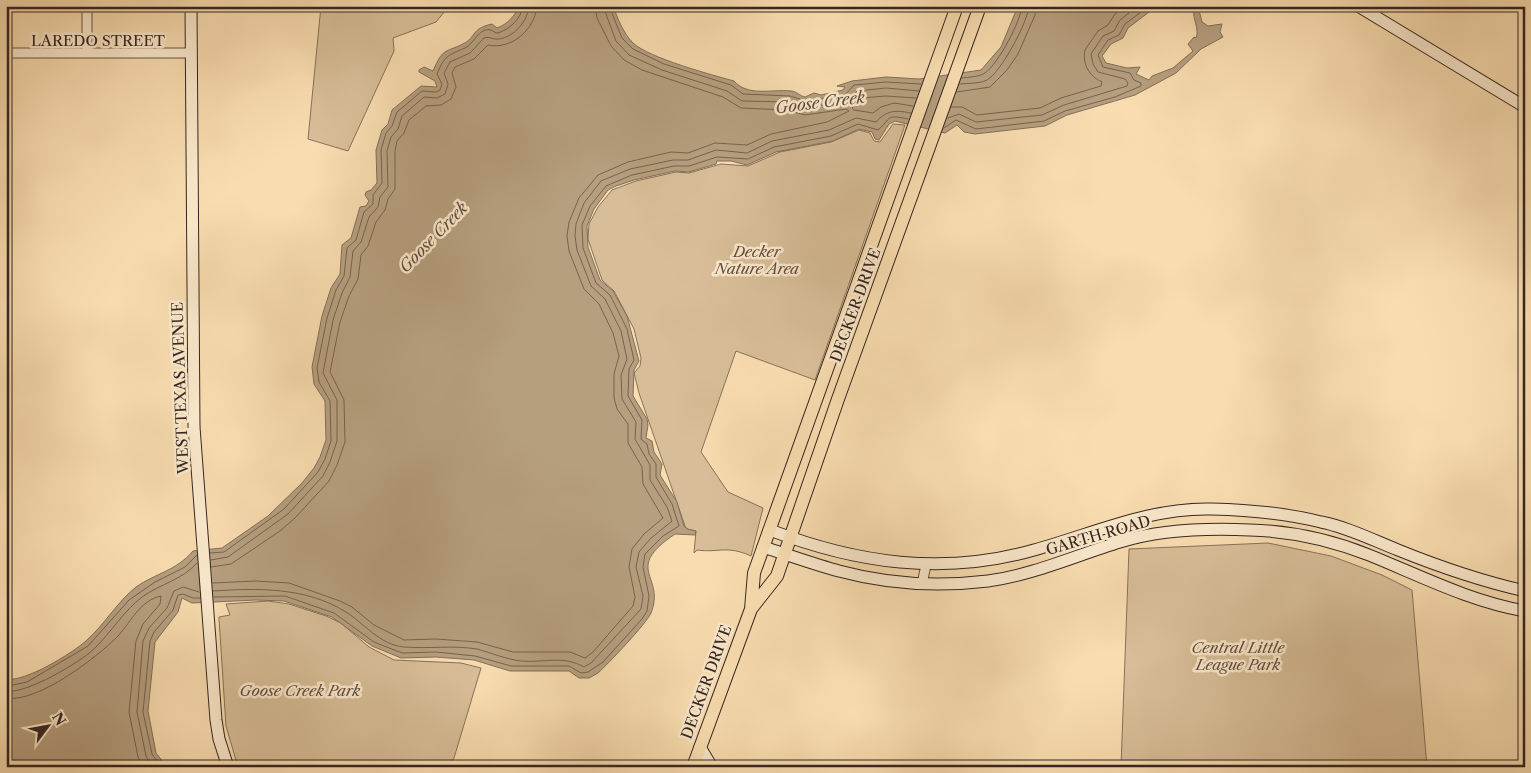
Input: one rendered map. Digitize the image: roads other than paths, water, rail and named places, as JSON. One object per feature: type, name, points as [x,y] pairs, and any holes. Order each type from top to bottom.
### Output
[{"type":"main road","name":"WEST TEXAS AVENUE","points":[[191,6],[194,427],[216,720],[219,739],[228,767]]},
{"type":"main road","name":"DECKER DRIVE","points":[[692,767],[751,610],[754,573],[763,547],[913,136],[958,6]]},
{"type":"main road","name":"DECKER DRIVE","points":[[751,610],[777,576],[838,399],[980,6]]},
{"type":"main road","points":[[1358,6],[1525,107]]},
{"type":"main road","points":[[1217,529],[1219,509]]},
{"type":"main road","name":"GARTH ROAD","points":[[770,530],[848,555],[926,566],[955,565],[1033,551],[1153,514],[1219,509],[1251,510],[1313,520],[1350,531],[1456,573],[1525,591]]},
{"type":"main road","points":[[1117,524],[1122,541]]},
{"type":"main road","name":"GARTH ROAD","points":[[763,547],[839,571],[901,583],[963,583],[1012,575],[1122,541],[1156,534],[1217,529],[1286,532],[1343,546],[1479,600],[1525,610]]},
{"type":"main road","points":[[1343,546],[1350,531]]},
{"type":"main road","points":[[1008,556],[1012,575]]},
{"type":"main road","points":[[700,747],[712,767]]},
{"type":"street","points":[[87,6],[87,53]]},
{"type":"street","name":"LAREDO STREET","points":[[6,53],[191,53]]},
{"type":"street","points":[[922,584],[926,566]]},
{"type":"water","name":"Goose Creek","points":[[520,6],[613,6],[626,35],[641,49],[681,65],[734,81],[746,89],[753,91],[793,91],[805,97],[814,93],[821,95],[843,90],[845,87],[837,86],[852,81],[886,77],[919,79],[981,70],[1001,47],[1018,6],[1157,6],[1128,28],[1123,38],[1111,44],[1102,56],[1106,63],[1127,68],[1140,67],[1136,74],[1149,80],[1152,76],[1173,68],[1193,51],[1188,44],[1197,35],[1194,9],[1199,10],[1202,22],[1208,26],[1222,24],[1220,32],[1223,37],[1201,49],[1176,73],[1135,95],[1067,115],[1045,126],[975,134],[964,132],[957,125],[945,133],[895,121],[889,124],[879,140],[875,139],[872,132],[859,129],[833,141],[776,152],[747,165],[731,161],[717,161],[716,164],[689,172],[675,171],[634,180],[608,190],[594,209],[587,226],[588,247],[600,280],[613,291],[627,316],[639,361],[634,370],[633,396],[647,419],[646,438],[652,441],[654,452],[662,464],[660,475],[677,502],[684,526],[687,529],[696,531],[695,535],[675,534],[659,546],[651,556],[648,565],[654,590],[654,600],[651,613],[635,634],[598,673],[589,678],[579,678],[569,671],[510,671],[474,660],[436,657],[401,658],[372,646],[332,617],[284,601],[256,600],[192,603],[182,598],[178,612],[155,642],[148,711],[156,753],[167,767],[6,767],[6,679],[14,679],[36,672],[80,646],[136,587],[180,563],[193,551],[222,548],[268,516],[302,483],[314,468],[326,440],[325,401],[314,384],[312,367],[322,316],[331,288],[340,274],[342,245],[351,238],[360,207],[366,206],[369,201],[365,195],[366,192],[371,190],[377,183],[376,150],[382,130],[388,124],[392,110],[421,86],[437,87],[435,81],[419,72],[419,70],[424,67],[433,71],[439,58],[445,52],[463,44],[480,28],[492,24],[497,28],[508,22]]},
{"type":"park label","name":"Decker Nature Area","points":[[757,260]]},
{"type":"park label","name":"Central Little League Park","points":[[1238,656]]},
{"type":"park label","name":"Goose Creek Park","points":[[300,690]]}]
